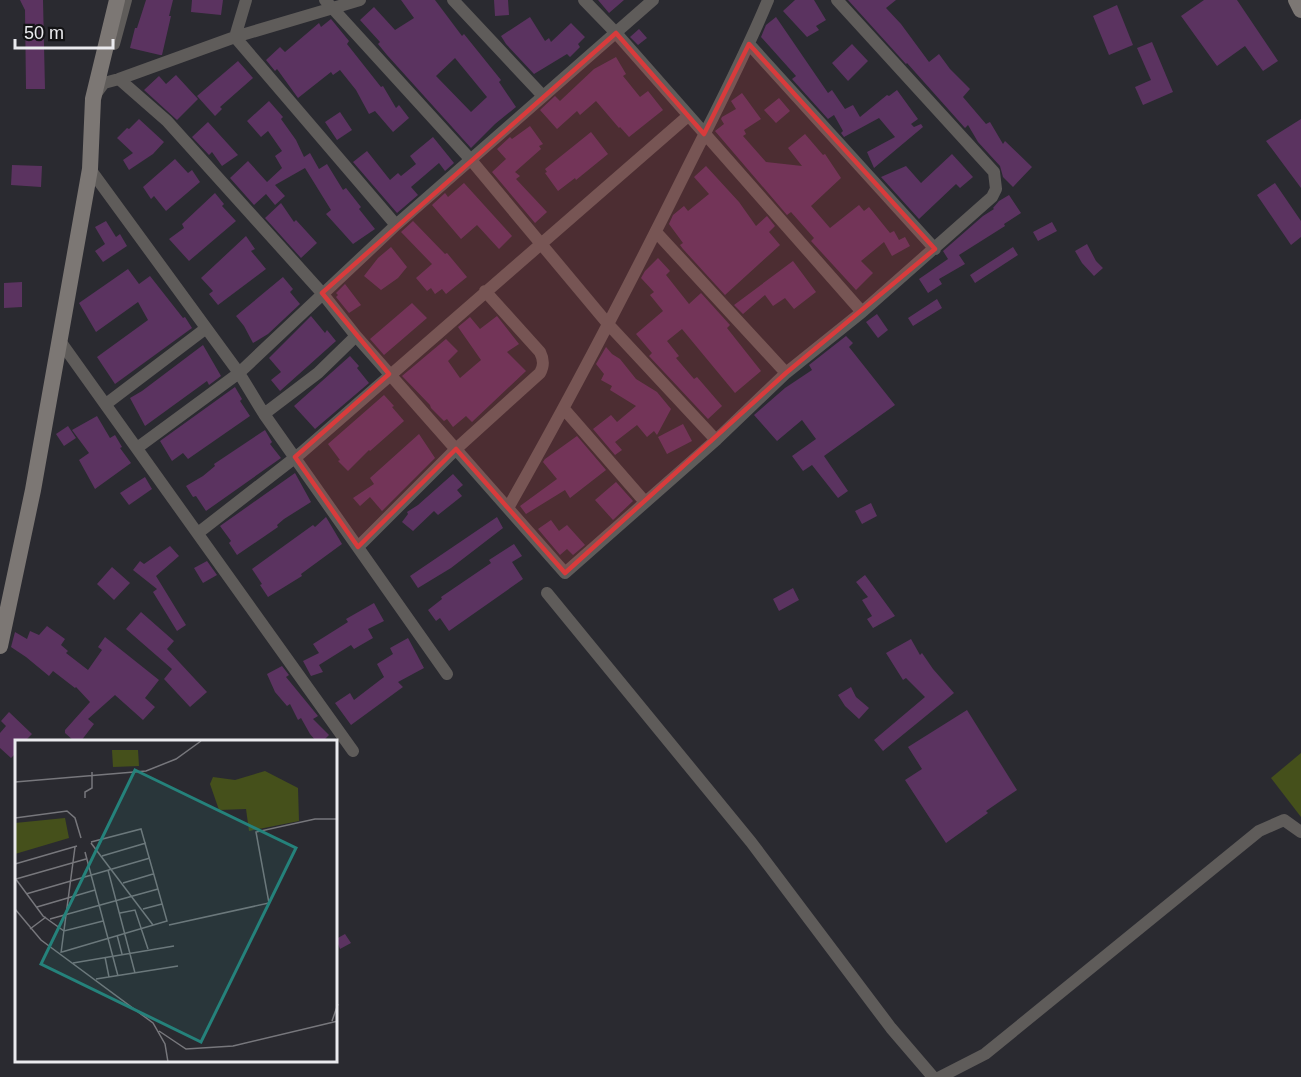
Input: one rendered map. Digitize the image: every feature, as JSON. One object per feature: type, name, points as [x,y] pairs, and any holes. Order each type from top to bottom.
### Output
[{"type":"main road","points":[[0,646],[33,490],[90,169],[93,99],[117,0]]},
{"type":"main road","points":[[1296,0],[1301,10]]},
{"type":"street","points":[[93,99],[104,83],[126,0]]},
{"type":"street","points":[[235,37],[246,0]]},
{"type":"street","points":[[104,83],[329,5],[360,0]]},
{"type":"street","points":[[453,0],[543,96]]},
{"type":"street","points":[[584,0],[616,33],[862,312]]},
{"type":"street","points":[[137,448],[239,374],[396,225],[653,0]]},
{"type":"street","points":[[508,508],[609,324],[749,44],[768,0]]},
{"type":"street","points":[[120,79],[166,121],[322,293],[356,336],[564,573],[716,440],[786,373],[935,249],[992,197],[996,189],[994,172],[837,0]]},
{"type":"street","points":[[329,5],[471,160],[609,324],[716,440]]},
{"type":"street","points":[[235,37],[396,225]]},
{"type":"street","points":[[749,44],[935,249]]},
{"type":"street","points":[[198,533],[295,458],[484,291],[688,116]]},
{"type":"street","points":[[90,169],[239,374],[264,414],[447,674]]},
{"type":"street","points":[[656,232],[786,373]]},
{"type":"street","points":[[358,547],[456,450],[540,373],[543,365],[540,352],[484,291]]},
{"type":"street","points":[[106,404],[205,329]]},
{"type":"street","points":[[264,414],[318,373],[356,336]]},
{"type":"street","points":[[60,341],[353,751]]},
{"type":"street","points":[[564,408],[645,502]]},
{"type":"street","points":[[547,593],[751,842],[891,1028],[933,1077]]},
{"type":"street","points":[[940,1077],[985,1054],[1259,831],[1284,820],[1301,832]]},
{"type":"highlighted area","points":[[616,33],[704,134],[749,44],[935,249],[786,373],[565,573],[456,449],[358,547],[295,457],[389,374],[322,293]]},
{"type":"green space","points":[[1301,753],[1301,817],[1271,778]]},
{"type":"building","points":[[20,0],[43,0],[45,89],[26,89],[25,10]]},
{"type":"building","points":[[146,0],[173,0],[162,55],[130,48]]},
{"type":"building","points":[[192,0],[223,0],[221,15],[191,12]]},
{"type":"building","points":[[401,0],[435,0],[462,36],[464,34],[501,80],[499,82],[516,107],[471,148],[387,55],[378,44],[380,42],[360,20],[374,7],[395,30],[414,18]],"holes":[[[455,58],[487,97],[471,112],[436,76]]]},
{"type":"building","points":[[494,0],[508,0],[509,15],[495,16]]},
{"type":"building","points":[[598,0],[624,0],[609,13]]},
{"type":"building","points":[[795,0],[814,0],[826,20],[816,26],[819,30],[807,37],[783,11]]},
{"type":"building","points":[[848,0],[896,0],[886,8],[929,62],[939,54],[970,89],[963,97],[986,124],[990,122],[1003,144],[1005,141],[1032,167],[1013,187],[1003,177],[1000,166],[978,142],[968,125],[965,128]]},
{"type":"building","points":[[1204,0],[1237,0],[1278,61],[1263,71],[1245,46],[1217,66],[1181,16]]},
{"type":"building","points":[[1117,5],[1133,45],[1109,55],[1093,16]]},
{"type":"building","points":[[530,17],[545,41],[549,38],[551,42],[571,23],[585,37],[578,44],[580,47],[570,57],[567,54],[534,74],[501,36]]},
{"type":"building","points":[[776,17],[828,93],[832,90],[845,109],[853,105],[860,117],[887,95],[897,90],[918,119],[911,124],[914,127],[921,124],[923,127],[874,168],[867,152],[895,137],[879,118],[844,137],[834,115],[828,119],[792,79],[796,76],[761,37],[766,25]]},
{"type":"building","points":[[331,19],[349,41],[347,44],[381,87],[383,86],[396,108],[399,105],[409,118],[393,132],[375,111],[369,114],[356,90],[340,70],[333,75],[331,72],[298,98],[277,69],[275,71],[266,60],[280,47],[285,52],[319,23],[321,27]]},
{"type":"building","points":[[639,29],[647,38],[638,45],[630,37]]},
{"type":"building","points":[[1152,42],[1173,92],[1143,105],[1135,87],[1151,80],[1137,48]]},
{"type":"building","points":[[852,44],[868,61],[848,81],[832,63]]},
{"type":"building","points":[[616,57],[626,74],[623,76],[640,97],[648,91],[663,110],[629,137],[596,101],[580,115],[577,111],[557,129],[540,110],[555,96],[560,101],[594,69]]},
{"type":"building","points":[[238,61],[253,78],[220,107],[222,109],[215,116],[197,96]]},
{"type":"building","points":[[176,75],[198,99],[177,120],[144,90],[159,76],[166,84]]},
{"type":"building","points":[[742,93],[761,119],[744,130],[746,134],[743,136],[766,162],[802,166],[788,148],[805,134],[823,155],[825,154],[841,178],[811,206],[830,228],[859,205],[864,211],[869,207],[890,233],[894,231],[899,240],[905,237],[910,246],[892,256],[884,242],[861,261],[873,273],[856,290],[811,241],[814,238],[791,212],[787,215],[715,131],[724,124],[722,117],[736,109],[731,101]]},
{"type":"building","points":[[779,98],[790,111],[776,123],[764,110]]},
{"type":"building","points":[[269,101],[283,117],[281,119],[296,140],[304,157],[310,153],[319,169],[327,164],[343,190],[346,188],[375,229],[353,244],[326,214],[331,210],[305,168],[275,185],[285,196],[275,205],[266,194],[254,205],[230,178],[248,161],[267,182],[282,168],[275,156],[282,151],[268,131],[261,137],[247,121]]},
{"type":"building","points":[[340,112],[352,130],[337,140],[325,122]]},
{"type":"building","points":[[139,119],[164,142],[153,154],[129,170],[123,160],[133,153],[117,138]]},
{"type":"building","points":[[1301,119],[1301,188],[1266,141]]},
{"type":"building","points":[[208,122],[238,155],[222,166],[212,152],[209,155],[192,137]]},
{"type":"building","points":[[530,126],[543,144],[539,146],[541,149],[515,172],[520,176],[516,179],[547,212],[535,223],[492,172],[506,159],[497,149],[510,137],[512,139]]},
{"type":"building","points":[[591,132],[608,154],[576,180],[575,178],[558,191],[545,173],[547,172],[545,169]]},
{"type":"building","points":[[433,137],[454,163],[445,171],[439,163],[411,187],[418,195],[397,213],[353,162],[367,151],[390,180],[398,173],[401,176],[416,164],[410,156]]},
{"type":"building","points":[[952,154],[973,177],[960,188],[956,184],[919,219],[881,177],[906,166],[921,183]]},
{"type":"building","points":[[175,159],[188,173],[192,170],[200,182],[166,211],[154,196],[151,199],[143,187]]},
{"type":"building","points":[[12,165],[42,166],[41,187],[11,185]]},
{"type":"building","points":[[706,166],[739,202],[756,226],[767,216],[775,226],[769,232],[780,245],[725,295],[683,249],[680,245],[683,243],[669,224],[673,215],[684,206],[688,211],[709,194],[694,177]]},
{"type":"building","points":[[464,183],[512,236],[499,249],[477,225],[461,239],[432,205],[445,193],[448,197]]},
{"type":"building","points":[[1275,183],[1301,221],[1301,237],[1291,245],[1257,195]]},
{"type":"building","points":[[215,193],[224,204],[222,206],[236,221],[189,261],[169,239],[184,228],[182,224]]},
{"type":"building","points":[[1009,195],[1021,213],[959,255],[965,264],[939,279],[942,284],[928,293],[919,279],[948,259],[943,251],[994,209],[999,201]]},
{"type":"building","points":[[281,203],[294,222],[296,220],[317,243],[301,258],[265,218]]},
{"type":"building","points":[[106,221],[116,237],[120,234],[127,246],[103,262],[95,251],[105,244],[95,227]]},
{"type":"building","points":[[413,221],[445,254],[447,253],[467,277],[446,294],[442,289],[435,294],[431,288],[427,291],[416,278],[432,264],[401,232]]},
{"type":"building","points":[[1052,222],[1057,231],[1038,241],[1033,232]]},
{"type":"building","points":[[246,236],[255,249],[251,251],[266,269],[218,305],[209,294],[213,291],[201,278]]},
{"type":"building","points":[[1087,244],[1096,261],[1103,268],[1094,276],[1075,251]]},
{"type":"building","points":[[391,247],[407,267],[398,278],[381,290],[364,276],[378,258]]},
{"type":"building","points":[[1013,247],[1018,255],[975,283],[970,275]]},
{"type":"building","points":[[658,258],[670,271],[666,275],[689,304],[701,293],[730,325],[727,328],[761,371],[735,393],[682,329],[667,341],[679,356],[676,358],[694,379],[697,377],[722,406],[708,419],[649,356],[652,353],[636,334],[663,311],[650,295],[654,292],[641,278]]},
{"type":"building","points":[[793,261],[816,292],[794,309],[785,298],[773,306],[765,295],[743,314],[734,305]]},
{"type":"building","points":[[128,269],[139,284],[150,276],[192,328],[115,384],[97,357],[148,320],[138,302],[96,332],[79,303]]},
{"type":"building","points":[[283,277],[293,289],[290,292],[300,304],[268,334],[253,343],[236,316]]},
{"type":"building","points":[[22,282],[22,307],[4,308],[4,283]]},
{"type":"building","points":[[345,284],[361,305],[349,313],[336,297],[338,295],[336,293]]},
{"type":"building","points":[[937,299],[942,308],[913,326],[908,318]]},
{"type":"building","points":[[412,303],[427,318],[384,355],[370,339]]},
{"type":"building","points":[[877,314],[888,330],[878,338],[866,322]]},
{"type":"building","points":[[311,316],[325,333],[327,330],[336,341],[280,391],[271,380],[281,372],[269,358]]},
{"type":"building","points":[[497,316],[519,344],[507,352],[526,371],[472,422],[466,416],[453,427],[447,419],[444,421],[431,408],[402,376],[446,339],[458,351],[448,361],[460,378],[481,360],[458,327],[470,317],[480,329]]},
{"type":"building","points":[[846,336],[853,343],[849,347],[895,405],[824,456],[848,491],[838,498],[812,465],[803,471],[792,456],[816,439],[802,420],[777,441],[754,415],[785,388],[812,370],[809,365]]},
{"type":"building","points":[[203,345],[221,376],[209,385],[207,381],[145,426],[130,398]]},
{"type":"building","points":[[606,347],[620,359],[636,379],[657,392],[671,409],[657,435],[654,431],[647,437],[637,425],[615,442],[622,450],[615,455],[593,429],[611,415],[617,422],[636,406],[610,390],[612,386],[601,380],[604,374],[596,364]]},
{"type":"building","points":[[350,356],[369,383],[315,429],[294,406]]},
{"type":"building","points":[[235,387],[242,399],[240,401],[250,416],[188,459],[183,453],[172,461],[160,441]]},
{"type":"building","points":[[384,395],[404,421],[348,471],[338,461],[340,460],[328,444]]},
{"type":"building","points":[[97,416],[110,438],[115,435],[122,447],[120,448],[131,463],[95,489],[79,460],[89,453],[72,430]]},
{"type":"building","points":[[683,424],[692,441],[667,454],[658,437]]},
{"type":"building","points":[[68,426],[76,438],[64,446],[56,434]]},
{"type":"building","points":[[265,430],[272,442],[270,444],[281,458],[206,511],[186,486]]},
{"type":"building","points":[[419,434],[435,458],[382,511],[370,497],[360,506],[353,498],[374,484],[370,478]]},
{"type":"building","points":[[577,436],[606,470],[570,498],[565,490],[526,514],[520,506],[557,479],[543,462]]},
{"type":"building","points":[[295,473],[311,502],[284,519],[277,525],[278,527],[237,555],[229,543],[231,541],[220,526]]},
{"type":"building","points":[[453,474],[463,485],[457,490],[462,496],[438,515],[434,511],[413,531],[402,522],[407,512]]},
{"type":"building","points":[[145,477],[152,489],[129,505],[120,493]]},
{"type":"building","points":[[616,482],[633,501],[613,520],[595,500]]},
{"type":"building","points":[[871,503],[877,516],[862,524],[855,511]]},
{"type":"building","points":[[326,517],[342,544],[301,574],[302,576],[268,597],[252,569],[313,525],[315,527]]},
{"type":"building","points":[[497,517],[503,528],[451,568],[418,588],[410,576]]},
{"type":"building","points":[[551,520],[559,531],[567,525],[585,545],[573,555],[567,549],[560,555],[538,529]]},
{"type":"building","points":[[514,544],[522,556],[512,562],[523,579],[449,631],[440,618],[436,621],[428,610],[442,599],[441,597],[491,563],[489,560]]},
{"type":"building","points":[[170,546],[179,556],[156,576],[186,625],[177,631],[153,592],[157,589],[133,570],[140,561],[144,564]]},
{"type":"building","points":[[207,561],[217,575],[203,583],[194,568]]},
{"type":"building","points":[[112,567],[130,583],[114,600],[97,584]]},
{"type":"building","points":[[865,575],[895,616],[873,628],[867,619],[872,616],[862,600],[868,597],[856,582]]},
{"type":"building","points":[[793,588],[799,600],[779,611],[773,599]]},
{"type":"building","points":[[374,603],[384,621],[368,629],[373,638],[354,649],[351,645],[319,665],[323,672],[311,676],[303,661],[319,653],[313,644],[348,622],[346,619]]},
{"type":"building","points":[[141,612],[174,641],[167,649],[207,692],[190,707],[164,679],[172,669],[126,629]]},
{"type":"building","points":[[47,626],[65,639],[61,645],[68,651],[66,653],[88,670],[102,650],[98,647],[105,637],[159,680],[145,698],[155,707],[143,720],[115,695],[88,719],[94,724],[82,740],[73,740],[65,733],[65,730],[90,702],[76,687],[53,671],[49,676],[11,647],[15,632],[27,639],[30,631],[39,635]]},
{"type":"building","points":[[408,638],[424,668],[398,682],[403,687],[351,725],[335,703],[350,693],[354,700],[384,677],[377,664],[393,654],[390,648]]},
{"type":"building","points":[[911,639],[920,655],[922,653],[954,693],[883,751],[874,740],[925,697],[906,678],[903,680],[886,653]]},
{"type":"building","points":[[282,666],[289,675],[286,677],[318,716],[313,719],[329,735],[324,740],[315,740],[301,718],[298,720],[290,704],[287,706],[275,692],[267,674]]},
{"type":"building","points":[[851,687],[856,697],[869,708],[859,719],[845,706],[838,695]]},
{"type":"building","points":[[967,710],[1017,790],[946,843],[905,780],[922,769],[908,747]]},
{"type":"building","points":[[9,712],[32,734],[26,740],[15,740],[15,754],[11,758],[0,748],[0,733],[6,726],[1,721]]},
{"type":"building","points":[[345,934],[351,943],[340,949],[338,938]]}]
